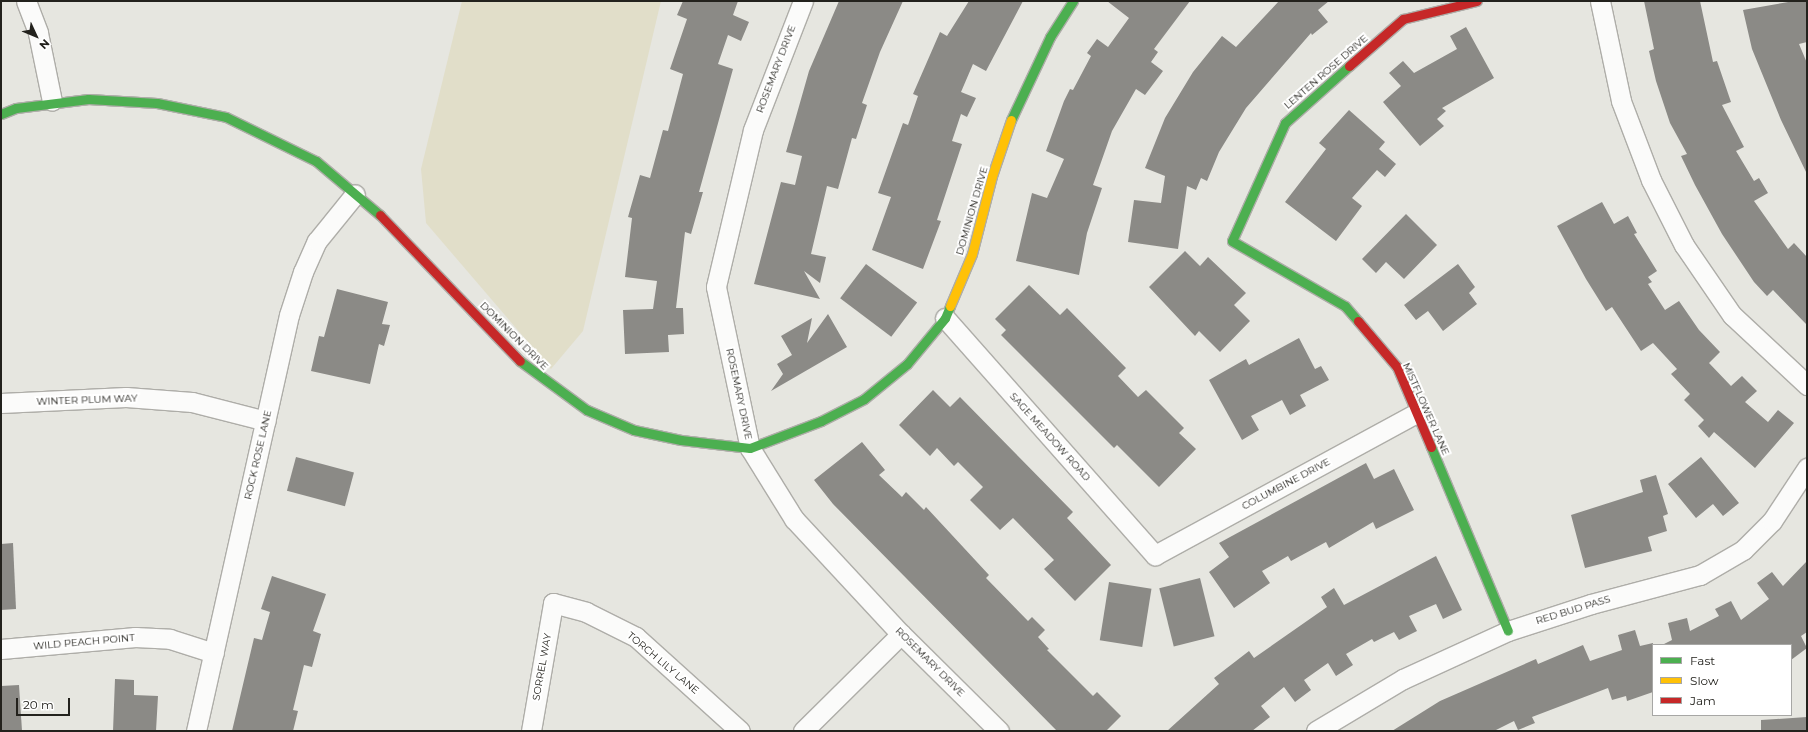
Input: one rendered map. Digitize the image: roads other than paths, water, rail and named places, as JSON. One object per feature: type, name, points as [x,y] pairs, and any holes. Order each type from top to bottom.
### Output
[{"type":"street","points":[[26,1],[38,33],[52,101]]},
{"type":"street","name":"ROSEMARY DRIVE","points":[[803,1],[753,130],[716,286],[750,448],[794,518],[901,634],[998,731]]},
{"type":"street","name":"DOMINION DRIVE","points":[[1,114],[16,108],[52,101],[88,99],[157,102],[226,117],[316,161],[356,194],[548,386],[587,410],[634,430],[681,440],[726,442],[750,448],[821,421],[864,399],[907,364],[945,318],[972,254],[992,176],[1017,103],[1050,37],[1073,1]]},
{"type":"street","name":"LENTEN ROSE DRIVE","points":[[1232,241],[1285,123],[1403,19],[1477,1]]},
{"type":"street","points":[[1600,1],[1621,102],[1651,180],[1684,245],[1732,315],[1807,385]]},
{"type":"street","name":"ROCK ROSE LANE","points":[[196,731],[289,315],[302,272],[317,241],[356,194]]},
{"type":"street","name":"MISTFLOWER LANE","points":[[1232,241],[1345,306],[1397,367],[1508,630]]},
{"type":"street","name":"SAGE MEADOW ROAD","points":[[945,318],[1155,555]]},
{"type":"street","name":"WINTER PLUM WAY","points":[[1,403],[126,397],[192,402],[266,421]]},
{"type":"street","name":"COLUMBINE DRIVE","points":[[1155,555],[1416,413]]},
{"type":"street","name":"RED BUD PASS","points":[[1316,731],[1403,679],[1508,630],[1590,604],[1700,575],[1743,550],[1772,522],[1807,468]]},
{"type":"street","name":"SORREL WAY","points":[[531,731],[553,603]]},
{"type":"street","name":"TORCH LILY LANE","points":[[553,603],[586,612],[636,637],[740,731]]},
{"type":"street","points":[[803,731],[901,634]]},
{"type":"street","name":"WILD PEACH POINT","points":[[1,650],[135,637],[170,640],[214,653]]}]
